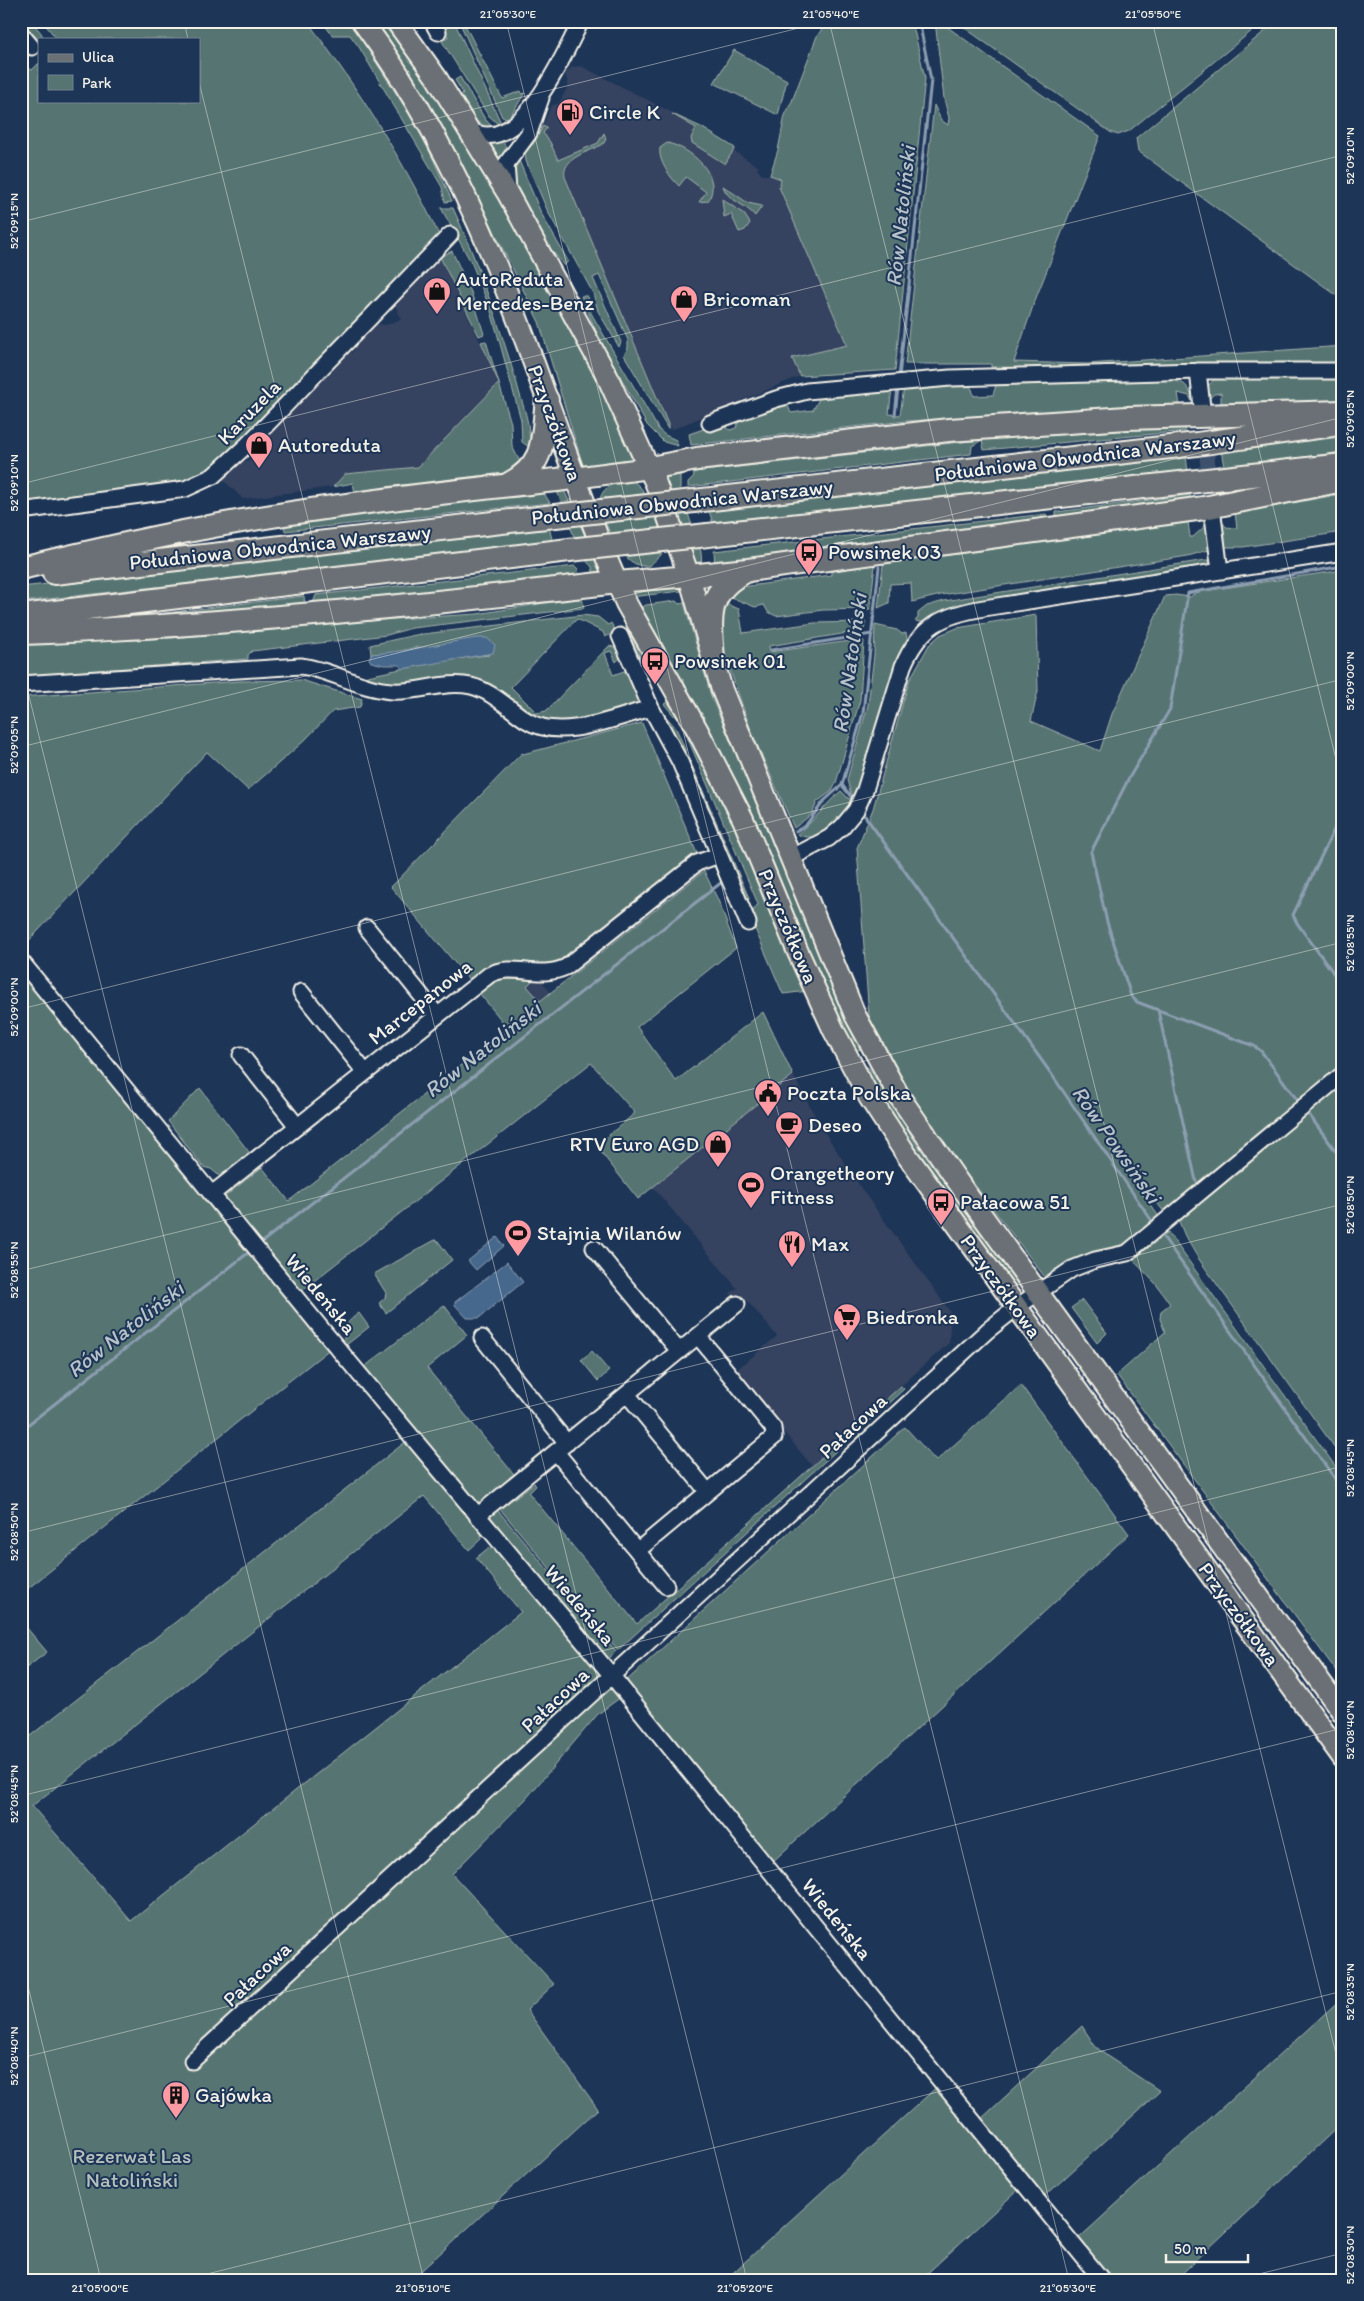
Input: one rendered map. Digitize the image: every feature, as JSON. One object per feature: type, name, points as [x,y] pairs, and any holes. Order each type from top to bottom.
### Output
[{"type":"highway","points":[[506,485],[528,472],[538,457],[547,400]]},
{"type":"highway","points":[[650,468],[697,459],[949,430],[1127,418],[1343,412]]},
{"type":"highway","name":"Południowa Obwodnica Warszawy","points":[[21,577],[1197,444],[1343,424]]},
{"type":"highway","name":"Południowa Obwodnica Warszawy","points":[[21,616],[569,550],[1343,465]]},
{"type":"highway","points":[[21,568],[116,546],[226,524],[506,485],[574,478]]},
{"type":"highway","points":[[689,576],[748,570],[1204,508],[1343,480]]},
{"type":"highway","points":[[713,662],[711,618],[714,598],[724,585],[748,570]]},
{"type":"highway","points":[[21,633],[111,630],[268,618],[450,601],[617,582]]},
{"type":"main road","name":"Przyczółkowa","points":[[362,21],[397,72],[447,156],[500,273],[574,478],[617,582],[732,795],[797,950],[850,1062],[895,1138],[1343,1758]]},
{"type":"main road","name":"Przyczółkowa","points":[[396,21],[470,130],[508,194],[606,376],[650,468],[689,576],[713,662],[855,1015],[884,1071],[917,1125],[1339,1708]]},
{"type":"main road","points":[[574,478],[650,468]]},
{"type":"main road","points":[[617,582],[689,576]]},
{"type":"main road","points":[[850,1062],[862,1058],[870,1058],[884,1071]]},
{"type":"main road","points":[[1300,1700],[1322,1708],[1339,1708]]},
{"type":"street","points":[[470,130],[484,136],[500,134],[512,127],[541,96],[581,21]]},
{"type":"street","points":[[21,34],[32,47]]},
{"type":"street","points":[[508,194],[506,164],[529,133],[541,96]]},
{"type":"street","name":"Karuzela","points":[[21,511],[185,489],[213,476],[247,445],[450,235]]},
{"type":"street","points":[[1198,371],[1202,407]]},
{"type":"street","points":[[710,423],[776,399],[807,391],[950,378],[1198,371],[1343,371]]},
{"type":"street","points":[[1213,516],[1220,571]]},
{"type":"street","points":[[791,858],[829,838],[842,827],[856,810],[865,790],[903,666],[915,642],[931,626],[946,617],[963,612],[1343,552]]},
{"type":"street","name":"Przyczółkowa","points":[[620,636],[651,708],[680,762],[748,923]]},
{"type":"street","points":[[21,684],[300,666],[322,670],[369,688],[392,692],[412,691],[450,684],[470,686],[489,693],[533,724],[557,730],[576,728],[651,708]]},
{"type":"street","name":"Marcepanowa","points":[[212,1194],[437,1015],[497,971],[543,973],[555,972],[566,967],[696,863],[719,854]]},
{"type":"street","points":[[367,928],[437,1015]]},
{"type":"street","name":"Wiedeńska","points":[[21,961],[477,1516],[612,1676],[1102,2280]]},
{"type":"street","points":[[301,992],[365,1072]]},
{"type":"street","points":[[241,1055],[297,1126]]},
{"type":"street","name":"Pałacowa","points":[[192,2062],[988,1330],[1016,1307],[1083,1264],[1127,1253],[1343,1074]]},
{"type":"street","points":[[594,1248],[679,1351]]},
{"type":"street","points":[[477,1516],[736,1304]]},
{"type":"street","points":[[637,1551],[772,1440],[774,1431],[698,1336]]},
{"type":"street","points":[[482,1338],[637,1551],[666,1586]]},
{"type":"street","points":[[627,1394],[708,1492]]},
{"type":"shaded area","points":[[581,66],[701,127],[735,148],[734,151],[759,167],[757,169],[762,175],[781,178],[779,187],[847,345],[792,358],[800,376],[671,430],[557,162],[539,135],[551,106],[559,103],[568,86],[565,73],[572,67]]},
{"type":"shaded area","points":[[438,253],[499,382],[418,467],[345,474],[332,487],[243,499],[222,479],[239,462],[253,460],[262,450],[261,439],[345,353],[349,351],[351,353],[354,350],[352,348],[354,342],[372,323],[386,325],[401,319],[393,300]]},
{"type":"shaded area","points":[[476,638],[487,638],[495,645],[493,653],[402,669],[400,665],[384,665],[371,662],[369,659],[371,654]]},
{"type":"shaded area","points":[[533,980],[542,981],[551,993],[540,1002],[527,986]]},
{"type":"shaded area","points":[[793,1075],[820,1125],[863,1191],[951,1313],[949,1343],[812,1466],[734,1372],[777,1336],[741,1294],[735,1299],[730,1293],[737,1288],[653,1187]]},
{"type":"shaded area","points":[[497,1237],[504,1246],[476,1270],[468,1261]]},
{"type":"shaded area","points":[[507,1262],[523,1282],[479,1318],[467,1318],[455,1305],[455,1302]]},
{"type":"green space","points":[[42,21],[307,21],[344,72],[396,153],[440,237],[214,470],[192,480],[165,486],[21,506],[21,64],[32,70],[38,64],[38,102],[200,102],[200,38],[56,38]]},
{"type":"green space","points":[[322,21],[349,21],[421,132],[452,201],[445,202],[442,187],[359,47],[350,35],[332,35]]},
{"type":"green space","points":[[373,21],[386,21],[412,55],[471,150],[625,430],[640,462],[584,469],[539,322],[448,138],[393,48]]},
{"type":"green space","points":[[454,21],[501,123],[498,124],[488,115],[442,41],[448,37],[440,22]]},
{"type":"green space","points":[[459,21],[463,21],[502,98],[521,91],[522,94],[525,93],[509,118],[502,117]]},
{"type":"green space","points":[[828,21],[912,21],[925,78],[895,370],[800,376],[792,358],[847,345],[779,187],[781,179],[770,175],[778,150],[785,115],[817,36]]},
{"type":"green space","points":[[935,21],[939,21],[1100,136],[1034,303],[1014,362],[1087,364],[1343,346],[1343,364],[1213,363],[1093,369],[991,367],[991,364],[905,364],[934,105],[941,120],[948,125],[949,118],[944,99]]},
{"type":"green space","points":[[955,21],[1264,21],[1129,131],[1118,135],[1110,132]]},
{"type":"green space","points":[[1277,21],[1343,21],[1343,300],[1138,151],[1136,138]]},
{"type":"green space","points":[[32,22],[42,34],[42,38],[38,38],[37,45],[25,31]]},
{"type":"green space","points":[[734,50],[787,80],[778,115],[714,83]]},
{"type":"green space","points":[[460,77],[485,119],[495,130],[474,121],[459,97],[463,93],[455,80]]},
{"type":"green space","points":[[672,114],[701,127],[735,148],[725,164],[692,143],[691,138],[696,128]]},
{"type":"green space","points":[[543,126],[547,128],[543,133],[550,142],[558,160],[598,143],[604,133],[606,139],[604,143],[572,160],[565,170],[565,177],[668,424],[668,429],[624,355],[628,348],[628,340],[599,275],[593,278],[621,342],[619,347],[598,311],[593,293],[548,212],[526,161],[525,152],[534,143]]},
{"type":"green space","points":[[501,140],[508,149],[500,161],[488,141]]},
{"type":"green space","points":[[667,143],[685,150],[702,164],[712,182],[712,191],[708,201],[699,202],[706,192],[686,177],[679,186],[669,173],[660,153],[660,148]]},
{"type":"green space","points":[[518,158],[541,213],[568,261],[564,266],[546,243],[514,185],[511,166]]},
{"type":"green space","points":[[723,186],[748,203],[762,206],[755,216],[728,195]]},
{"type":"green space","points":[[722,199],[744,214],[750,223],[745,230],[739,232],[731,214],[724,217]]},
{"type":"green space","points":[[441,208],[453,208],[480,273],[524,407],[530,439],[529,447],[522,442],[521,420],[491,311],[472,264]]},
{"type":"green space","points":[[452,251],[471,292],[484,334],[479,336],[440,257]]},
{"type":"green space","points":[[581,296],[587,296],[591,313],[659,430],[676,440],[678,446],[664,442],[647,425],[600,340]]},
{"type":"green space","points":[[486,341],[498,382],[481,342]]},
{"type":"green space","points":[[1343,377],[1343,402],[1221,405],[1221,393],[1214,394],[1208,400],[1206,393],[1211,382],[1217,378]]},
{"type":"green space","points":[[1174,378],[1175,381],[1186,385],[1193,403],[1189,396],[1178,393],[1180,406],[906,421],[691,445],[689,434],[721,423],[730,430],[736,428],[739,418],[782,403],[788,406],[791,413],[813,410],[820,397],[892,388],[889,414],[900,415],[904,387],[966,383],[972,389],[974,396],[993,395],[996,385],[1002,380]]},
{"type":"green space","points":[[499,383],[511,423],[512,446],[519,460],[524,463],[502,475],[479,476],[355,493],[353,483],[333,487],[345,474],[418,467]]},
{"type":"green space","points":[[1183,424],[1186,431],[984,450],[982,440],[972,446],[971,454],[688,487],[688,482],[694,476],[693,472],[1033,434]]},
{"type":"green space","points":[[1343,437],[1343,452],[1224,467],[1221,450]]},
{"type":"green space","points":[[1186,455],[1188,473],[714,526],[708,508]]},
{"type":"green space","points":[[680,473],[680,490],[701,552],[702,568],[697,569],[663,478],[663,475]]},
{"type":"green space","points":[[631,480],[645,493],[659,525],[662,546],[661,555],[649,566],[639,565],[623,554],[610,534],[599,503],[606,488],[615,483]]},
{"type":"green space","points":[[563,488],[601,573],[594,575],[592,567],[581,555],[557,491]]},
{"type":"green space","points":[[542,490],[550,503],[285,531],[284,523]]},
{"type":"green space","points":[[1343,494],[1343,532],[1243,547],[1222,547],[1221,520],[1226,527],[1237,528],[1235,513]]},
{"type":"green space","points":[[1190,495],[1191,502],[715,566],[714,551],[1046,514],[1049,518],[1056,520],[1056,512]]},
{"type":"green space","points":[[1205,518],[1209,550],[1188,556],[941,595],[912,602],[911,583],[890,584],[889,603],[878,608],[883,564],[1188,522],[1190,537],[1193,537],[1203,528]]},
{"type":"green space","points":[[549,527],[553,543],[21,602],[21,587]]},
{"type":"green space","points":[[1211,560],[1205,566],[926,623],[915,621],[918,618],[918,613],[927,606],[944,601]]},
{"type":"green space","points":[[875,565],[870,609],[823,610],[776,616],[768,612],[764,605],[755,607],[728,596],[742,587],[831,575],[831,571]]},
{"type":"green space","points":[[575,566],[578,569],[579,576],[317,606],[117,619],[304,596],[305,606],[313,603],[316,595]]},
{"type":"green space","points":[[1343,570],[1343,1064],[1169,1212],[1164,1212],[1137,1176],[1132,1180],[1160,1218],[1113,1254],[1047,1280],[943,1143],[934,1125],[921,1113],[869,1017],[857,848],[873,809],[909,681],[929,645],[940,635],[957,628],[1036,615],[1038,691],[1031,721],[1100,751],[1112,714],[1165,596],[1190,597],[1197,592]]},
{"type":"green space","points":[[680,585],[681,591],[631,597],[630,591]]},
{"type":"green space","points":[[582,597],[584,608],[412,628],[387,635],[252,651],[248,655],[248,659],[21,676],[21,644],[172,638],[378,620],[477,614]]},
{"type":"green space","points":[[676,601],[679,604],[684,603],[712,699],[865,1048],[850,1052],[638,609],[646,605]]},
{"type":"green space","points":[[726,604],[739,609],[743,633],[814,623],[866,622],[864,629],[860,631],[769,646],[770,652],[858,640],[864,641],[860,700],[836,783],[832,791],[817,802],[812,814],[794,828],[752,733],[722,647],[721,606]]},
{"type":"green space","points":[[583,615],[598,617],[608,625],[611,623],[616,632],[605,637],[603,632],[577,619],[511,687],[537,713],[546,711],[609,646],[619,648],[621,657],[616,662],[611,651],[605,653],[613,675],[624,671],[631,674],[637,688],[639,696],[634,709],[560,724],[535,718],[481,681],[451,678],[399,686],[364,680],[363,677],[443,660],[489,655],[417,647],[393,653],[371,654],[370,645],[415,635]]},
{"type":"green space","points":[[625,616],[636,635],[648,666],[645,668],[622,618]]},
{"type":"green space","points":[[875,625],[897,630],[902,634],[906,633],[908,644],[851,808],[827,831],[813,837],[805,837],[797,834],[841,791],[849,799],[852,798],[847,780],[868,705],[874,655]]},
{"type":"green space","points":[[301,680],[362,699],[360,707],[333,711],[304,741],[248,790],[207,752],[21,949],[21,697],[241,681]]},
{"type":"green space","points":[[667,702],[679,716],[717,783],[808,991],[783,994],[752,922],[753,911],[758,904],[682,725],[664,704]]},
{"type":"green space","points":[[663,713],[676,728],[749,898],[747,910],[663,721],[666,720]]},
{"type":"green space","points":[[642,723],[698,856],[562,963],[471,982],[391,887],[522,753]]},
{"type":"green space","points":[[704,871],[718,900],[736,948],[637,1027],[676,1081],[763,1012],[793,1075],[638,1199],[596,1146],[635,1113],[591,1063],[300,1292],[223,1198],[262,1167],[289,1201],[508,1028],[479,993],[500,979],[533,980],[527,986],[540,1001]]},
{"type":"green space","points":[[21,973],[122,1092],[274,1284],[331,1348],[21,1594]]},
{"type":"green space","points":[[862,1064],[869,1068],[916,1143],[944,1182],[989,1236],[1021,1281],[1012,1287],[951,1206],[860,1066]]},
{"type":"green space","points":[[1343,1082],[1343,1459],[1198,1258],[1185,1236],[1178,1219]]},
{"type":"green space","points":[[200,1088],[252,1156],[223,1179],[211,1169],[203,1167],[168,1121]]},
{"type":"green space","points":[[1168,1232],[1343,1477],[1343,1680],[1117,1375],[1165,1332],[1160,1319],[1161,1311],[1170,1304],[1156,1284],[1133,1260]]},
{"type":"green space","points":[[435,1240],[438,1241],[452,1260],[386,1313],[379,1303],[385,1298],[386,1293],[374,1274]]},
{"type":"green space","points":[[1082,1300],[1107,1333],[1097,1343],[1071,1308]]},
{"type":"green space","points":[[444,1305],[467,1335],[427,1368],[517,1478],[477,1506],[363,1368]]},
{"type":"green space","points":[[359,1313],[369,1327],[345,1346],[344,1331],[350,1320]]},
{"type":"green space","points":[[592,1351],[609,1371],[598,1381],[581,1360]]},
{"type":"green space","points":[[1021,1385],[1129,1534],[770,1864],[623,1684],[905,1427],[936,1461]]},
{"type":"green space","points":[[901,1386],[904,1389],[618,1650],[500,1509],[534,1483],[536,1486],[529,1493],[637,1624]]},
{"type":"green space","name":"Rezerwat Las Natoliński","points":[[408,1440],[482,1531],[481,1539],[469,1550],[424,1496],[32,1806],[131,1921],[521,1612],[476,1558],[487,1549],[497,1548],[621,1697],[598,1714],[525,1800],[452,1874],[554,1984],[527,2010],[598,2109],[411,2280],[21,2280],[21,1743]]},
{"type":"green space","points":[[496,1508],[616,1651],[606,1662],[489,1518]]},
{"type":"green space","points":[[21,1621],[47,1652],[21,1672]]},
{"type":"green space","points":[[1343,1997],[1343,2122],[1175,2280],[1111,2280],[1078,2239]]},
{"type":"green space","points":[[1082,2026],[1095,2046],[1107,2056],[1160,2091],[1044,2197],[980,2120]]},
{"type":"green space","points":[[939,2085],[1020,2188],[920,2280],[725,2280]]},
{"type":"waterway","name":"Rów Natoliński","points":[[899,377],[931,80],[919,21]]},
{"type":"waterway","name":"Rów Natoliński","points":[[895,415],[898,388]]},
{"type":"waterway","points":[[1298,1101],[1261,1051],[1254,1046],[1137,1002],[1131,996],[1107,922],[1091,852],[1129,778],[1170,709],[1188,593],[1343,566]]},
{"type":"waterway","name":"Rów Natoliński","points":[[796,831],[806,825],[824,801],[842,785],[863,713],[879,567]]},
{"type":"waterway","points":[[771,650],[872,634]]},
{"type":"waterway","points":[[842,785],[852,798]]},
{"type":"waterway","points":[[1343,811],[1293,915],[1343,986]]},
{"type":"waterway","name":"Rów Powsiński","points":[[865,816],[1050,1072],[1154,1224]]},
{"type":"waterway","name":"Rów Natoliński","points":[[262,1242],[722,882]]},
{"type":"waterway","points":[[1158,1010],[1196,1181]]},
{"type":"waterway","points":[[1307,1112],[1343,1161]]},
{"type":"waterway","name":"Rów Powsiński","points":[[1159,1231],[1343,1490]]},
{"type":"waterway","name":"Rów Natoliński","points":[[21,1430],[248,1253]]},
{"type":"tunnel","points":[[1202,409],[1213,515]]},
{"type":"place","name":"Circle K","points":[[570,136]]},
{"type":"place","name":"AutoReduta Mercedes-Benz","points":[[437,315]]},
{"type":"place","name":"Bricoman","points":[[684,323]]},
{"type":"place","name":"Autoreduta","points":[[259,469]]},
{"type":"place","name":"Powsinek 03","points":[[809,576]]},
{"type":"place","name":"Powsinek 01","points":[[655,685]]},
{"type":"place","name":"Poczta Polska","points":[[768,1117]]},
{"type":"place","name":"Deseo","points":[[789,1149]]},
{"type":"place","name":"RTV Euro AGD","points":[[718,1168]]},
{"type":"place","name":"Orangetheory Fitness","points":[[751,1209]]},
{"type":"place","name":"Pałacowa 51","points":[[941,1226]]},
{"type":"place","name":"Stajnia Wilanów","points":[[518,1257]]},
{"type":"place","name":"Max","points":[[792,1268]]},
{"type":"place","name":"Biedronka","points":[[847,1341]]},
{"type":"place","name":"Gajówka","points":[[176,2119]]}]
